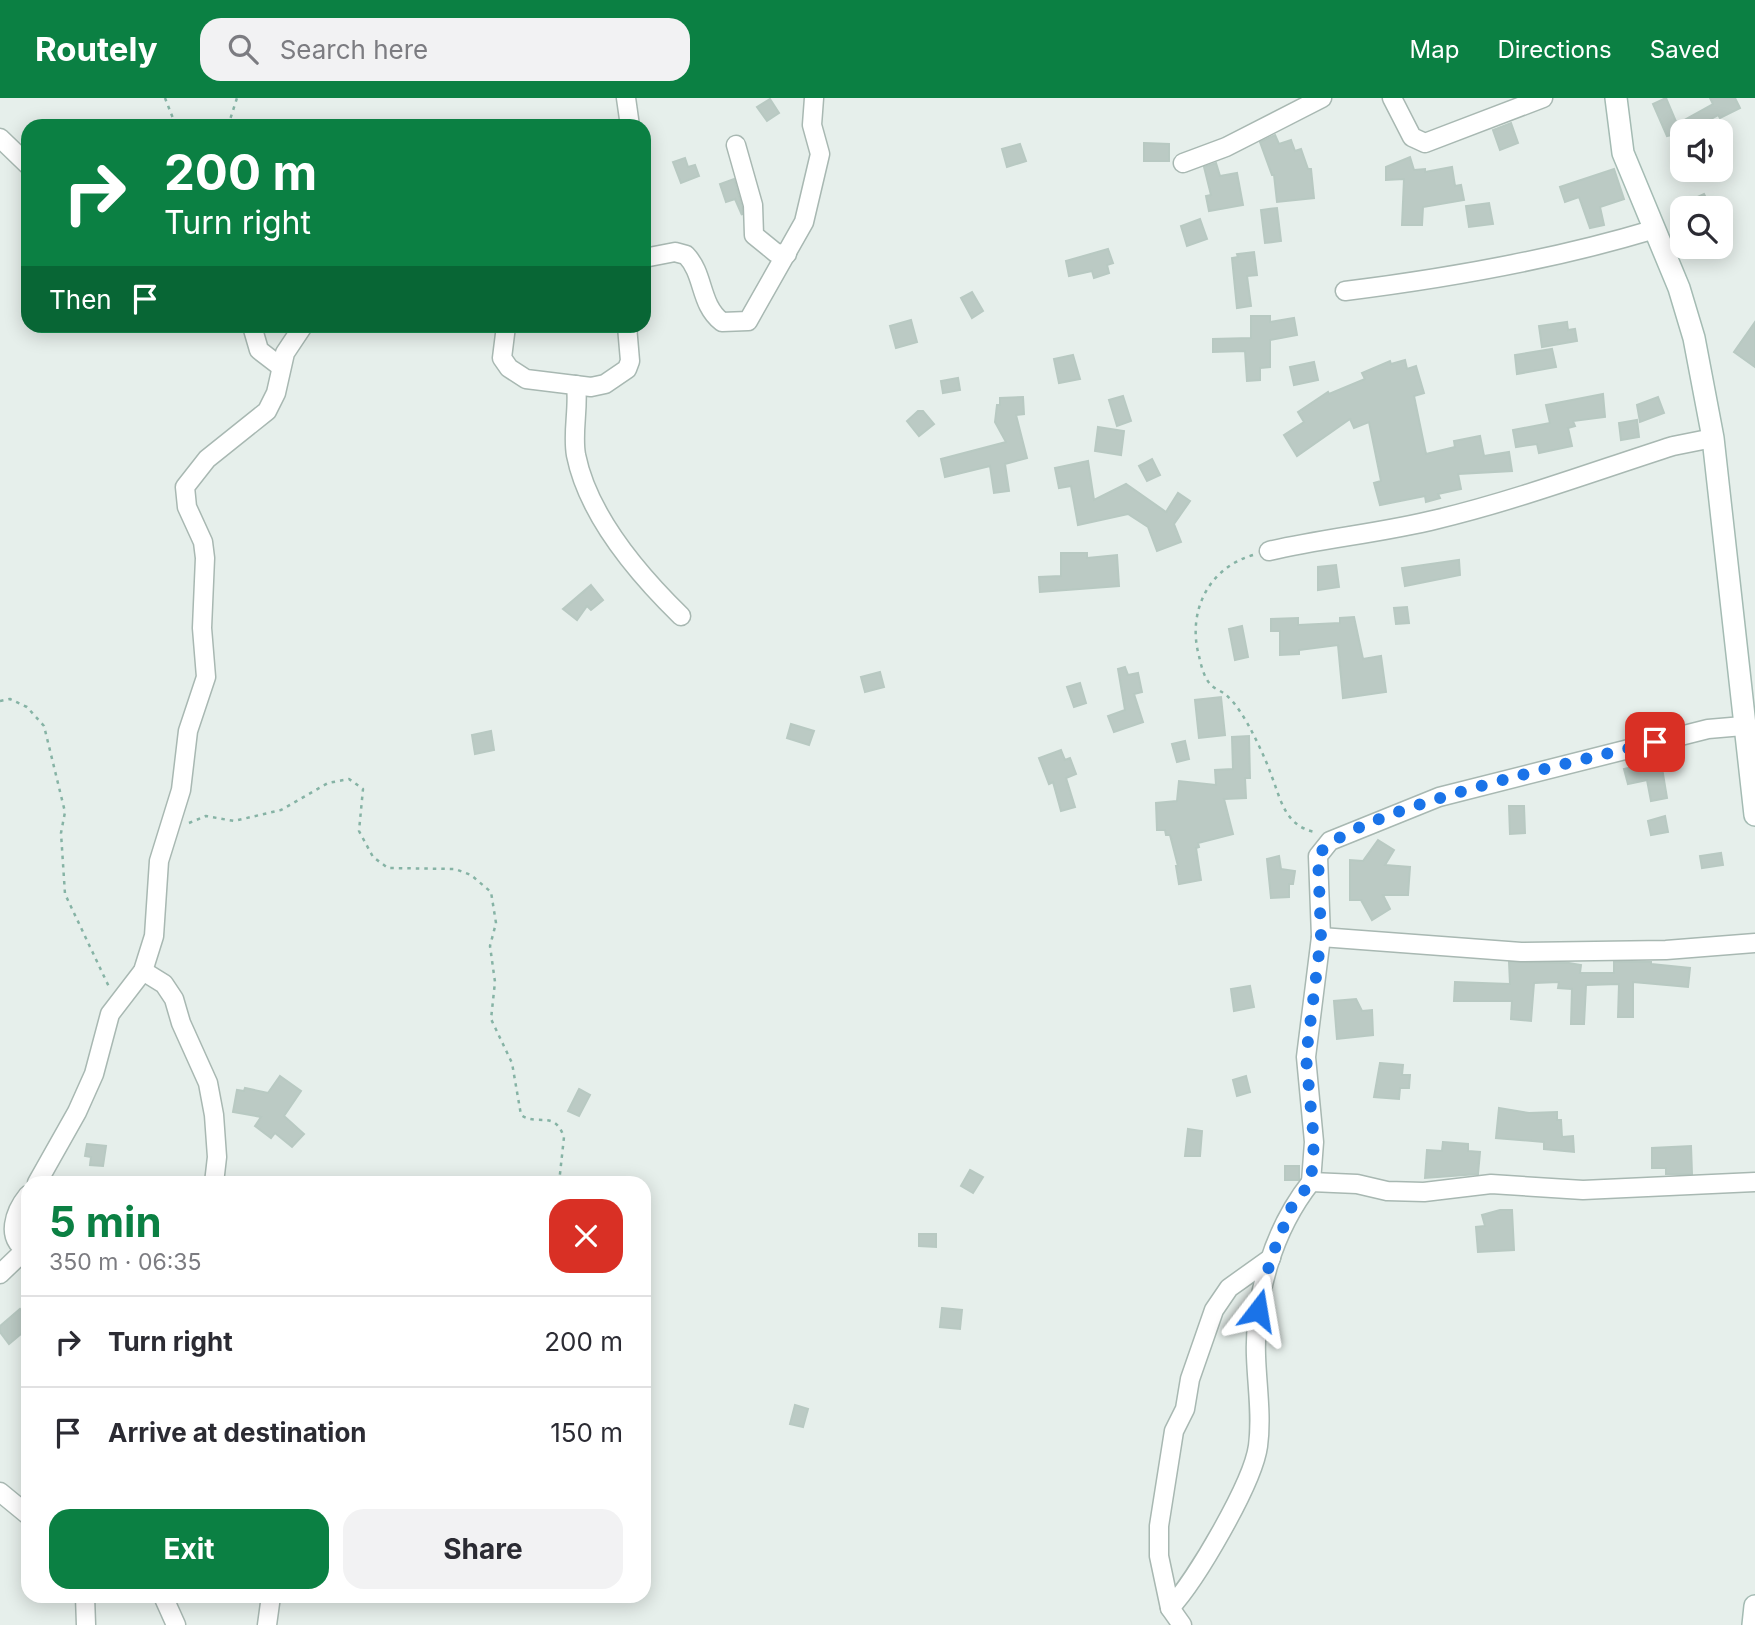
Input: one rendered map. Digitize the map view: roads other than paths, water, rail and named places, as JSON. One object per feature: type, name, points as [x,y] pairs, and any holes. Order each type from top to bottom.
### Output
[{"type":"main road","points":[[1616,98],[1623,152],[1679,288],[1694,338],[1713,438],[1747,714],[1755,815]]},
{"type":"main road","points":[[1753,1625],[1755,1606]]},
{"type":"street","points":[[626,98],[629,119]]},
{"type":"street","points":[[651,257],[675,252],[686,254],[694,266],[710,312],[722,322],[741,323],[752,316],[799,236],[816,182],[820,154],[812,125],[814,98]]},
{"type":"street","points":[[1183,163],[1226,147],[1322,98]]},
{"type":"street","points":[[1392,98],[1412,136],[1425,143],[1543,98]]},
{"type":"street","points":[[0,138],[21,158]]},
{"type":"street","points":[[736,145],[753,205],[754,235],[776,253],[786,254]]},
{"type":"street","points":[[1346,291],[1431,280],[1523,263],[1653,230]]},
{"type":"street","points":[[254,333],[259,351],[281,367]]},
{"type":"street","points":[[41,1176],[83,1100],[94,1074],[110,1014],[118,1000],[144,971],[154,936],[159,861],[181,790],[188,731],[206,677],[202,628],[205,558],[203,542],[187,507],[186,486],[207,459],[267,411],[273,402],[285,353],[298,333]]},
{"type":"street","points":[[505,333],[502,358],[519,376],[591,387],[606,384],[623,375],[630,361],[628,333]]},
{"type":"street","points":[[576,385],[579,403],[576,454],[590,497],[615,541],[650,585],[681,616]]},
{"type":"street","points":[[1269,551],[1329,537],[1383,531],[1438,519],[1674,446],[1713,438]]},
{"type":"street","points":[[1170,1608],[1202,1563],[1253,1470],[1260,1418],[1256,1354],[1258,1310],[1271,1258],[1292,1206],[1311,1182],[1314,1142],[1306,1057],[1321,937],[1318,856],[1330,841],[1346,832],[1439,797],[1708,729],[1747,714]]},
{"type":"street","points":[[1321,937],[1521,952],[1666,950],[1755,943]]},
{"type":"street","points":[[144,971],[164,984],[174,999],[181,1023],[208,1083],[217,1157],[215,1176]]},
{"type":"street","points":[[1311,1182],[1357,1184],[1387,1191],[1424,1192],[1491,1184],[1583,1190],[1755,1182]]},
{"type":"street","points":[[21,1206],[14,1218],[17,1242],[21,1246]]},
{"type":"street","points":[[0,1274],[21,1255]]},
{"type":"street","points":[[1182,1625],[1170,1608],[1159,1556],[1159,1526],[1174,1431],[1185,1409],[1190,1379],[1214,1310],[1229,1288],[1271,1258]]},
{"type":"street","points":[[0,1492],[21,1510]]},
{"type":"street","points":[[85,1603],[86,1625]]},
{"type":"street","points":[[166,1603],[176,1625]]},
{"type":"street","points":[[267,1625],[270,1603]]}]
